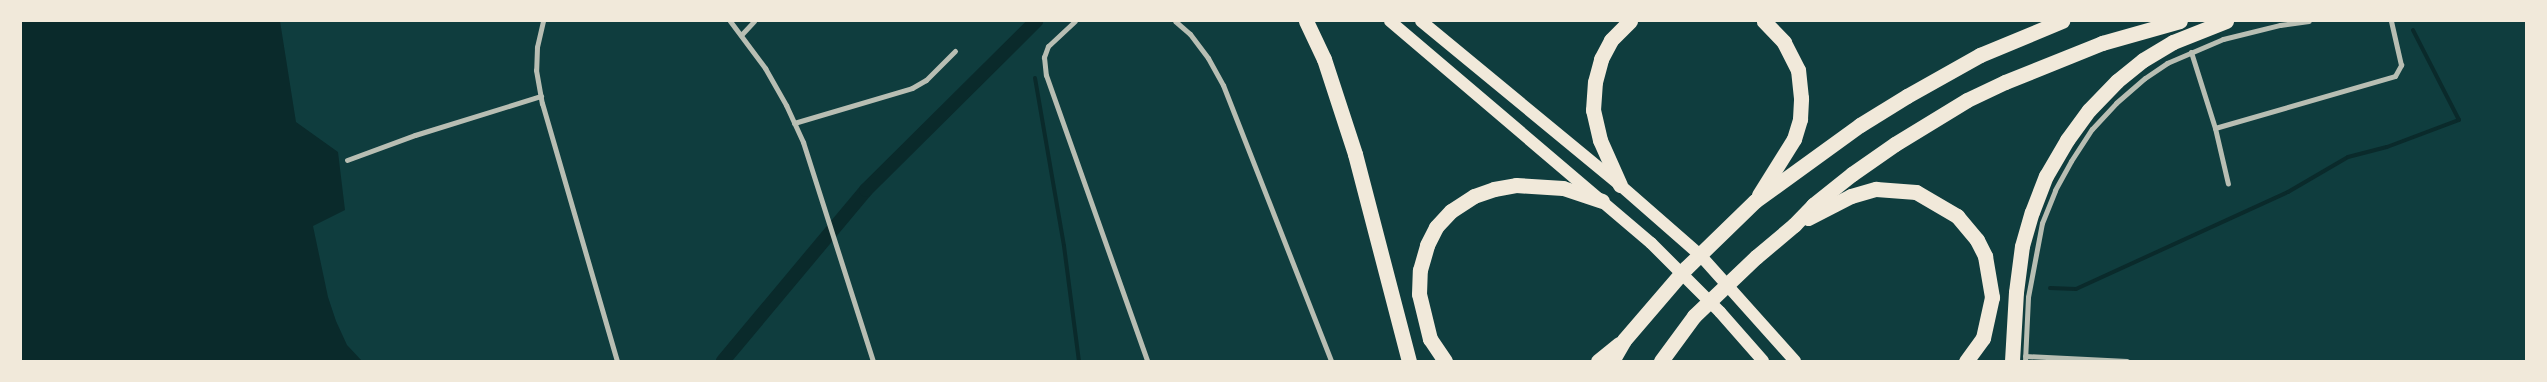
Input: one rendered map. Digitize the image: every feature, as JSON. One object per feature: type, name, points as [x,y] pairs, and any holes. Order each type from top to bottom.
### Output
[{"type":"highway","points":[[1306,21],[1324,59],[1355,154],[1409,361]]},
{"type":"highway","points":[[1620,184],[1600,140],[1593,110],[1595,82],[1601,59],[1611,40],[1630,21]]},
{"type":"highway","points":[[1755,201],[1794,139],[1800,119],[1801,98],[1798,70],[1784,42],[1764,21]]},
{"type":"highway","points":[[1598,361],[1624,340],[1686,268],[1755,201],[1860,125],[1907,96],[1980,56],[2062,21]]},
{"type":"highway","points":[[1661,361],[1694,316],[1756,257],[1794,225],[1813,205],[1852,174],[1896,144],[1967,100],[2049,63],[2102,43],[2180,21]]},
{"type":"highway","points":[[2021,359],[2016,292],[2022,246],[2032,212],[2046,176],[2067,140],[2088,110],[2117,81],[2143,60],[2172,42],[2226,21]]},
{"type":"highway","points":[[1445,361],[1430,339],[1418,294],[1420,270],[1427,245],[1436,227],[1451,211],[1474,196],[1494,188],[1516,185],[1563,188],[1602,201]]},
{"type":"highway","points":[[1794,225],[1851,196],[1876,189],[1916,192],[1957,216],[1977,240],[1985,256],[1992,297],[1983,338],[1968,359]]},
{"type":"highway","points":[[1612,361],[1624,340]]},
{"type":"main road","points":[[1390,21],[1651,244],[1713,305],[1763,361]]},
{"type":"main road","points":[[1421,21],[1620,184],[1701,256],[1796,361]]},
{"type":"street","points":[[543,21],[536,70],[541,96],[617,361]]},
{"type":"street","points":[[730,21],[742,34],[765,68],[794,123],[835,241],[873,361]]},
{"type":"street","points":[[742,34],[754,21]]},
{"type":"street","points":[[1075,21],[1048,46],[1044,57],[1046,75],[1147,361]]},
{"type":"street","points":[[1175,21],[1190,34],[1204,52],[1223,85],[1274,211],[1331,361]]},
{"type":"street","points":[[2127,361],[2021,359],[2028,297],[2042,223],[2055,190],[2071,161],[2092,130],[2116,103],[2145,78],[2167,63],[2223,39],[2280,25],[2309,21]]},
{"type":"street","points":[[2215,128],[2395,76],[2401,65],[2391,21]]},
{"type":"street","points":[[794,123],[912,88],[926,80],[955,51]]},
{"type":"street","points":[[2191,52],[2215,128],[2228,184]]},
{"type":"street","points":[[347,160],[415,135],[541,96]]},
{"type":"water","points":[[21,21],[280,21],[296,122],[338,152],[345,210],[313,226],[328,297],[336,321],[347,345],[362,361],[21,361]]},
{"type":"waterway","points":[[723,361],[866,190],[1036,21]]},
{"type":"waterway","points":[[2050,288],[2076,289],[2288,192],[2348,157],[2387,147],[2459,120],[2413,30]]},
{"type":"waterway","points":[[1035,78],[1064,246],[1079,361]]}]
